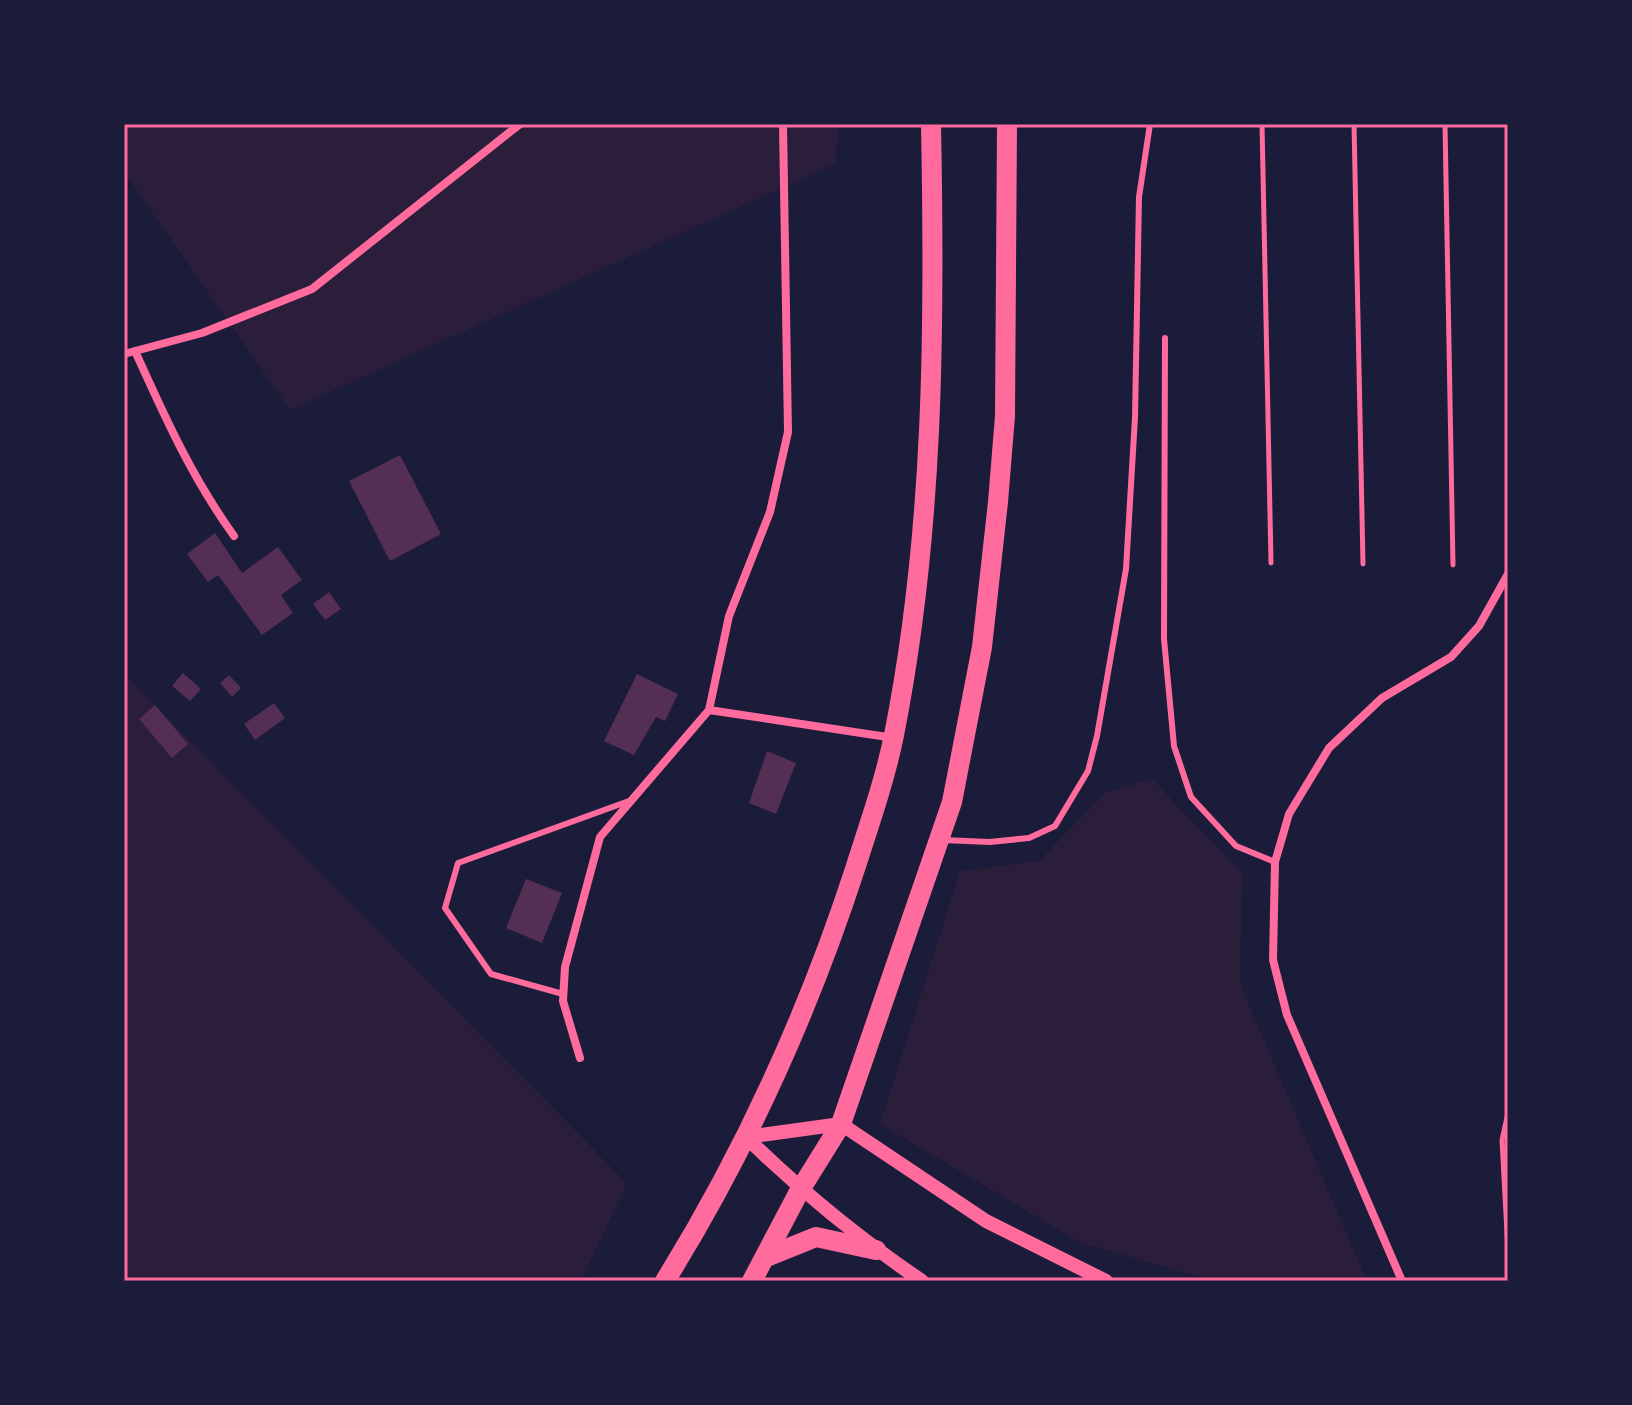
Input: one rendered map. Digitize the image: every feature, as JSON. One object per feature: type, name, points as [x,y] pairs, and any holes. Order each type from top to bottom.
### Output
[{"type":"main road","points":[[665,1281],[710,1209],[746,1137],[825,961],[894,738],[923,531],[933,386],[931,124]]},
{"type":"main road","points":[[752,1281],[800,1190],[841,1124],[942,840],[982,647],[998,502],[1005,416],[1007,124]]},
{"type":"main road","points":[[764,1258],[816,1237],[876,1250]]},
{"type":"street","points":[[124,354],[161,347],[202,333],[312,289],[520,124]]},
{"type":"street","points":[[580,1058],[563,994],[565,967],[600,837],[709,710],[729,616],[770,512],[788,432],[783,124]]},
{"type":"street","points":[[135,351],[199,487],[234,536]]},
{"type":"street","points":[[1402,1281],[1287,1015],[1273,960],[1275,862],[1289,814],[1329,748],[1382,698],[1451,657],[1479,626],[1508,574]]},
{"type":"street","points":[[709,710],[894,738]]},
{"type":"street","points":[[746,1137],[841,1124],[986,1221],[1106,1281]]},
{"type":"street","points":[[746,1137],[800,1190],[876,1250],[922,1281]]},
{"type":"lane","points":[[942,840],[990,842],[1029,838],[1055,826],[1088,771],[1126,569],[1135,418],[1139,197],[1150,124]]},
{"type":"lane","points":[[1165,338],[1164,639],[1174,746],[1191,797],[1236,846],[1275,862]]},
{"type":"lane","points":[[563,994],[491,974],[445,908],[458,863],[629,801]]},
{"type":"path","points":[[1262,124],[1271,563]]},
{"type":"path","points":[[1354,124],[1363,564]]},
{"type":"path","points":[[1445,124],[1453,565]]},
{"type":"path","points":[[1508,1113],[1502,1140],[1508,1251]]},
{"type":"shaded area","points":[[124,124],[839,124],[835,164],[290,410],[124,172]]},
{"type":"shaded area","points":[[124,674],[627,1183],[581,1281],[124,1281]]},
{"type":"shaded area","points":[[1152,779],[1242,873],[1240,984],[1367,1281],[1213,1281],[1079,1242],[880,1124],[960,871],[1039,861],[1106,792]]},
{"type":"building","points":[[400,455],[441,534],[390,561],[349,481]]},
{"type":"building","points":[[215,533],[242,573],[278,547],[302,580],[281,595],[293,613],[262,635],[218,575],[208,582],[187,554]]},
{"type":"building","points":[[329,592],[341,609],[325,620],[313,604]]},
{"type":"building","points":[[183,673],[201,689],[190,701],[172,686]]},
{"type":"building","points":[[637,674],[678,694],[665,721],[656,717],[634,755],[604,741]]},
{"type":"building","points":[[229,675],[241,688],[232,697],[220,683]]},
{"type":"building","points":[[274,703],[285,718],[255,740],[244,724]]},
{"type":"building","points":[[155,705],[188,744],[172,758],[139,719]]},
{"type":"building","points":[[767,751],[796,763],[776,814],[749,803]]},
{"type":"building","points":[[526,879],[562,893],[542,943],[506,928]]}]
